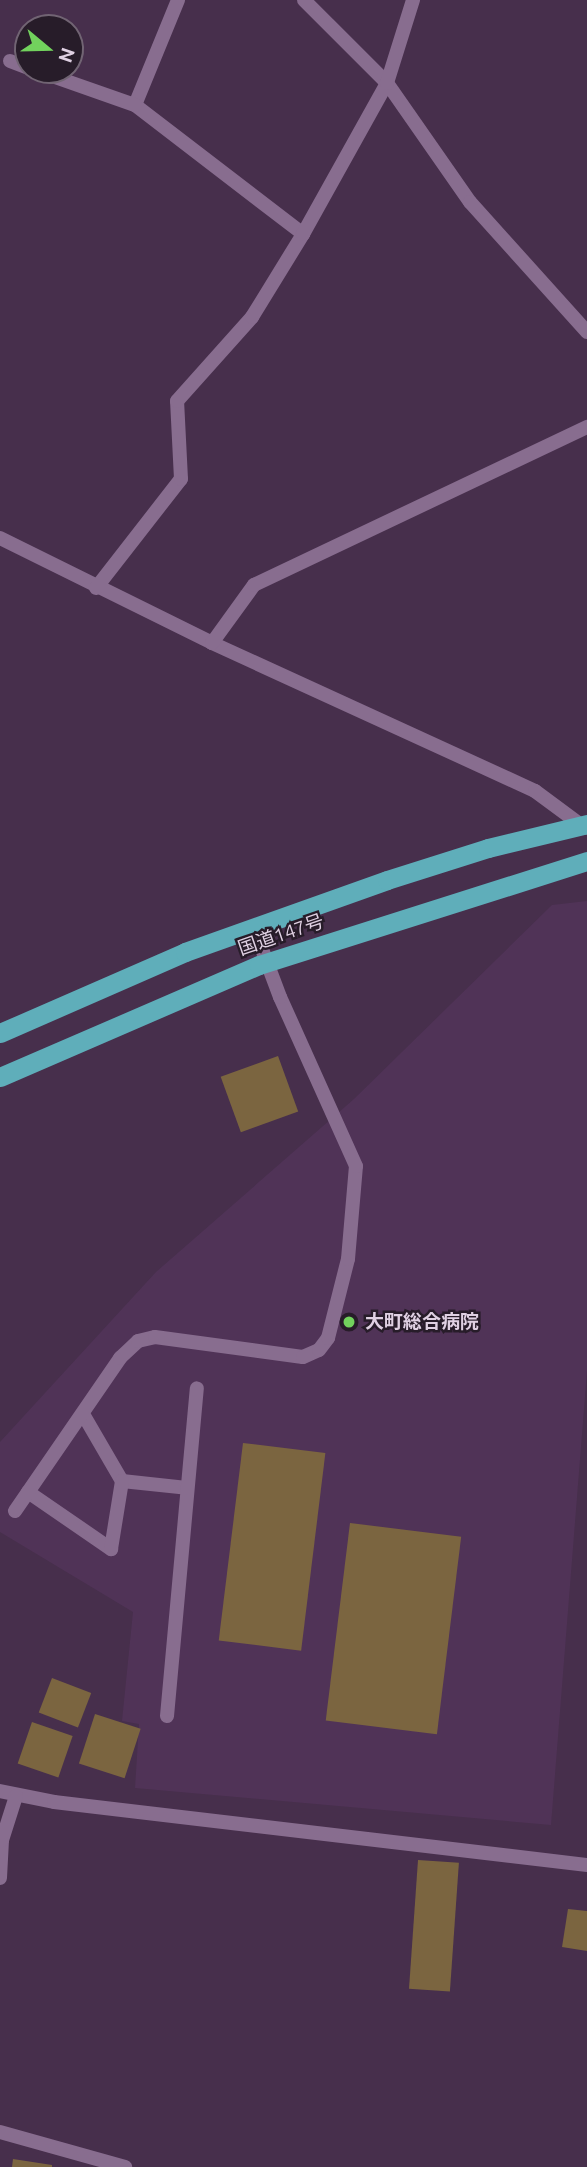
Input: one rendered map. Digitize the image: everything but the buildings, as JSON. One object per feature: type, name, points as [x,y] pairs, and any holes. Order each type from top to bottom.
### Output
[{"type":"highway","name":"国道147号","points":[[0,1033],[185,952],[488,848],[586,827]]},
{"type":"highway","name":"国道147号","points":[[0,1077],[266,962],[587,862]]},
{"type":"street","points":[[135,104],[177,0]]},
{"type":"street","points":[[304,0],[387,83],[470,202],[587,332]]},
{"type":"street","points":[[96,588],[181,479],[177,401],[251,317],[303,234],[387,83],[413,0]]},
{"type":"street","points":[[10,61],[14,63]]},
{"type":"street","points":[[76,84],[135,104],[303,234]]},
{"type":"street","points":[[212,643],[254,585],[587,427]]},
{"type":"street","points":[[0,538],[96,588],[212,643],[535,790],[586,827]]},
{"type":"street","points":[[15,1511],[120,1358],[138,1341],[155,1337],[303,1357],[319,1350],[328,1338],[348,1259],[356,1166],[266,962],[254,928]]},
{"type":"street","points":[[167,1716],[197,1388]]},
{"type":"street","points":[[27,1492],[111,1549],[122,1481],[83,1414]]},
{"type":"street","points":[[122,1481],[187,1488]]},
{"type":"street","points":[[0,1791],[16,1796],[587,1865]]},
{"type":"street","points":[[0,1878],[2,1840],[16,1796]]},
{"type":"street","points":[[0,2132],[125,2167]]},
{"type":"shaded area","name":"大町総合病院","points":[[587,901],[587,1371],[551,1825],[135,1788],[139,1724],[122,1721],[133,1612],[0,1532],[0,1442],[156,1272],[354,1099],[552,905]]},
{"type":"place","name":"大町総合病院","points":[[349,1322]]}]
